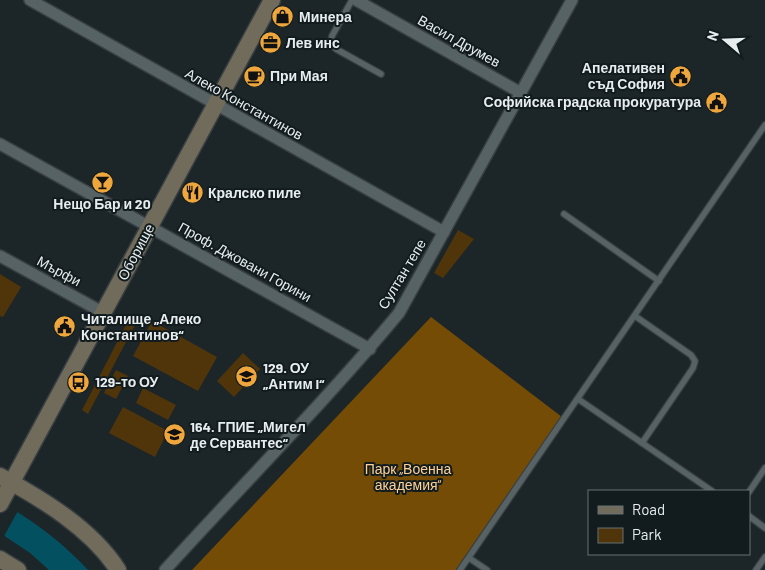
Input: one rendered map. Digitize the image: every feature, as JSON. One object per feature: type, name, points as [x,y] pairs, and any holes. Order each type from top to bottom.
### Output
[{"type":"street","name":"Алеко Константинов","points":[[30,0],[444,232]]},
{"type":"street","name":"Оборище","points":[[2,501],[6,479],[104,312],[272,0]]},
{"type":"street","name":"Васил Друмев","points":[[356,0],[521,93]]},
{"type":"street","name":"Султан тепе","points":[[165,570],[370,349],[399,313],[572,0]]},
{"type":"street","name":"Проф. Джовани Горини","points":[[0,144],[370,349]]},
{"type":"street","name":"Мърфи","points":[[0,256],[104,312]]},
{"type":"street","points":[[6,479],[51,506],[87,534],[110,558],[118,570]]},
{"type":"street","points":[[0,559],[18,570]]},
{"type":"lane","points":[[352,0],[332,36],[331,44],[336,49],[381,74]]},
{"type":"lane","points":[[460,570],[765,125]]},
{"type":"lane","points":[[564,214],[659,281]]},
{"type":"lane","points":[[635,316],[691,355],[695,361],[693,368],[642,443]]},
{"type":"lane","points":[[578,399],[711,490]]},
{"type":"lane","points":[[750,490],[765,468]]},
{"type":"lane","points":[[750,517],[765,528]]},
{"type":"lane","points":[[756,570],[765,557]]},
{"type":"lane","points":[[469,558],[487,570]]},
{"type":"green space","points":[[458,230],[474,239],[443,278],[434,273]]},
{"type":"green space","points":[[0,274],[21,287],[3,317],[0,316]]},
{"type":"green space","points":[[130,317],[137,321],[88,414],[82,410]]},
{"type":"green space","name":"Парк „Военна академия“","points":[[431,317],[562,417],[458,570],[192,570]]},
{"type":"green space","points":[[152,321],[217,357],[198,391],[133,356]]},
{"type":"green space","points":[[243,353],[260,369],[234,397],[217,381]]},
{"type":"green space","points":[[116,370],[128,376],[116,399],[104,393]]},
{"type":"green space","points":[[143,388],[176,405],[168,420],[136,403]]},
{"type":"green space","points":[[123,407],[168,431],[155,457],[109,433]]},
{"type":"water","points":[[0,502],[47,532],[88,570],[49,570],[30,553],[0,533]]},
{"type":"pier","points":[[0,499],[19,509],[3,538],[0,536]]},
{"type":"place","name":"Минера","points":[[283,17]]},
{"type":"place","name":"Лев инс","points":[[270,43]]},
{"type":"place","name":"При Мая","points":[[254,76]]},
{"type":"place","name":"Апелативен съд София","points":[[681,76]]},
{"type":"place","name":"Софийска градска прокуратура","points":[[717,102]]},
{"type":"place","name":"Нещо Бар и 20","points":[[102,182]]},
{"type":"place","name":"Кралско пиле","points":[[192,193]]},
{"type":"place","name":"Читалище „Алеко Константинов“","points":[[65,327]]},
{"type":"place","name":"129. ОУ „Антим I“","points":[[247,376]]},
{"type":"place","name":"129-то ОУ","points":[[79,382]]},
{"type":"place","name":"164. ГПИЕ „Мигел де Сервантес“","points":[[174,435]]}]
